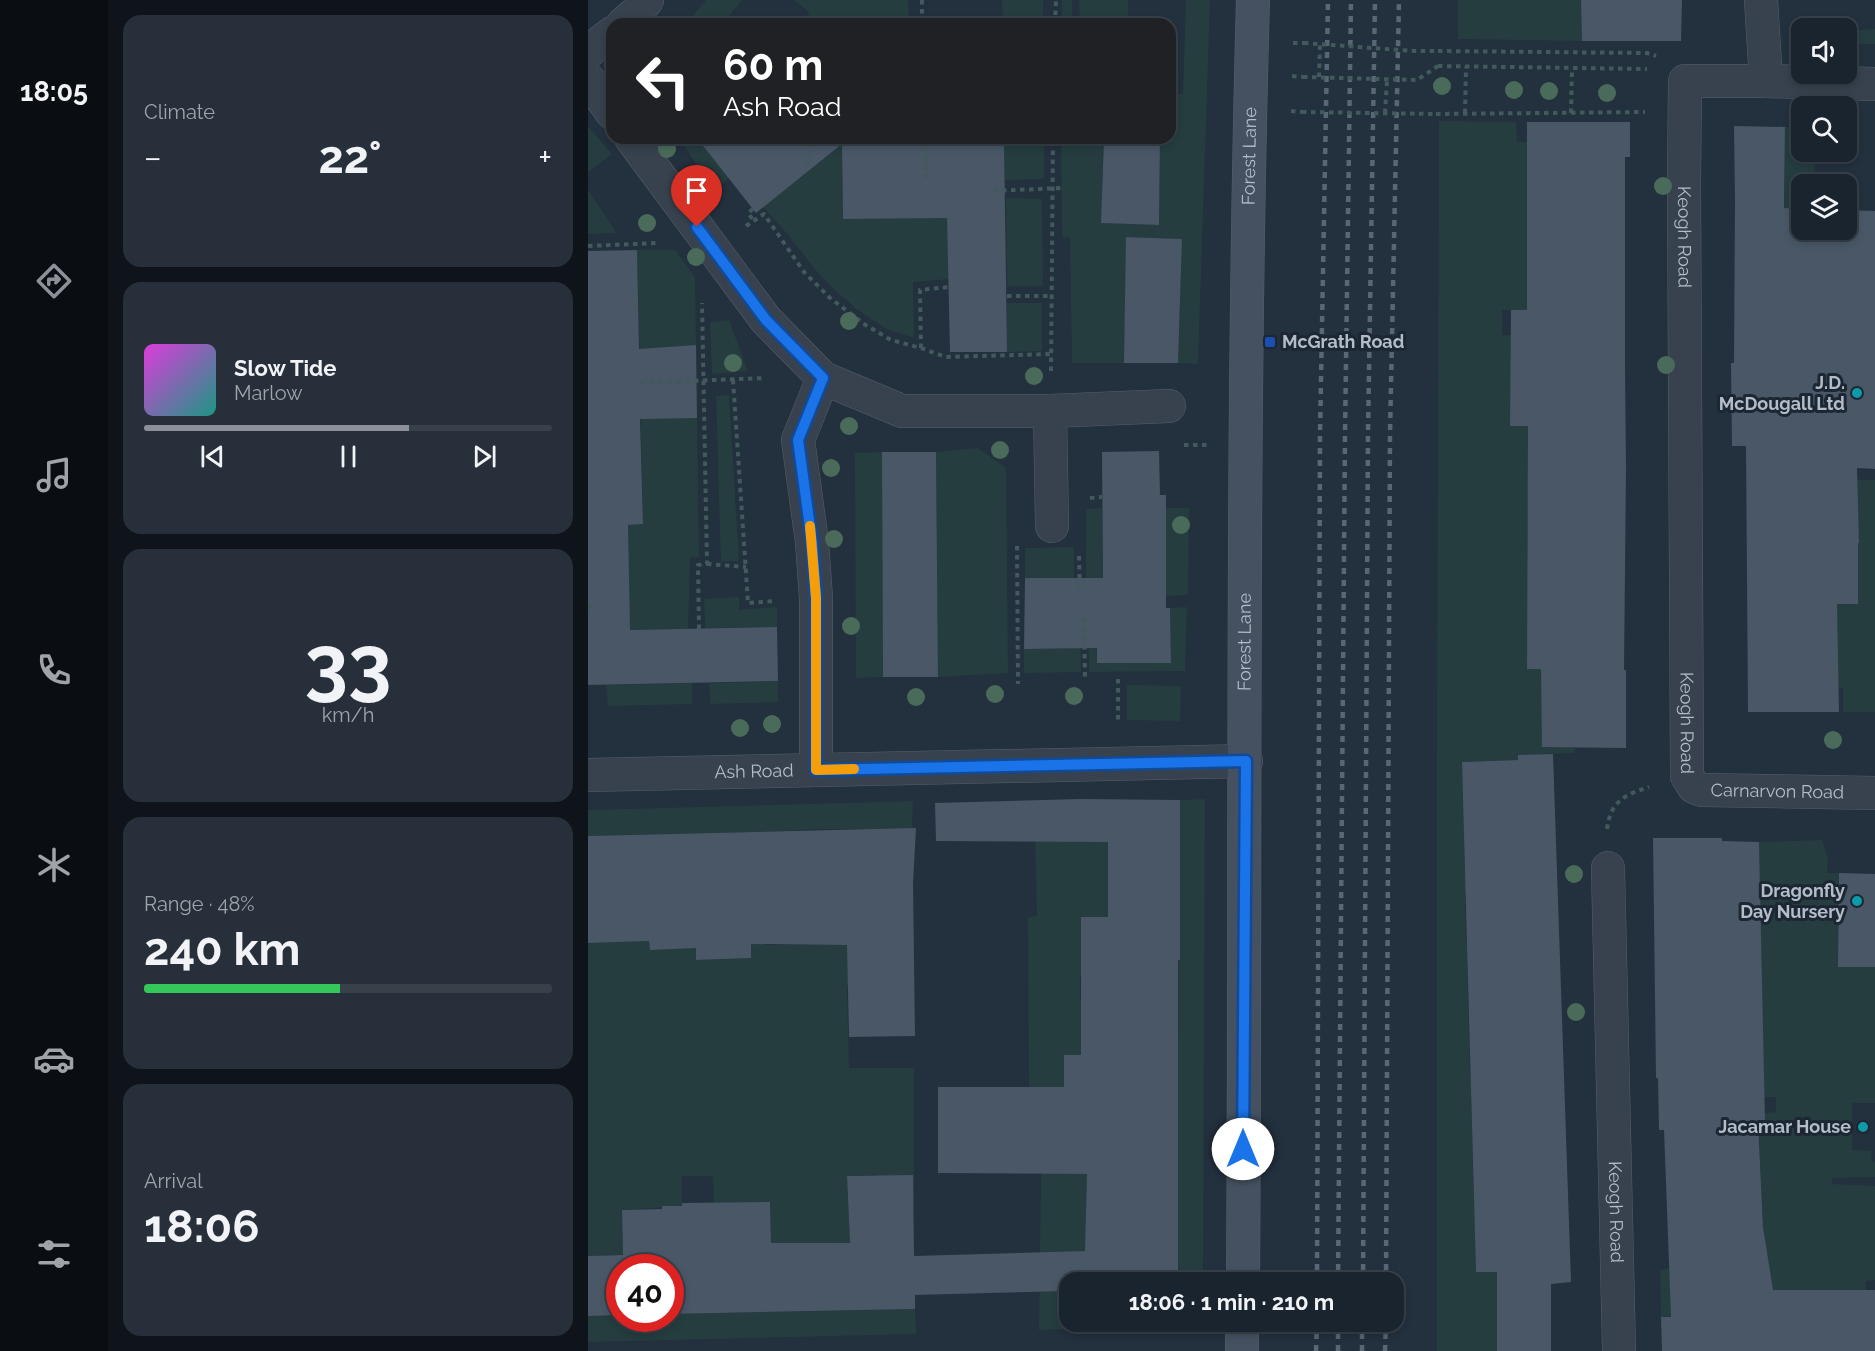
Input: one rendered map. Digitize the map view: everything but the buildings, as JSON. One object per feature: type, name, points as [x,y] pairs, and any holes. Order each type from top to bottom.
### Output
[{"type":"street","points":[[630,18],[647,0]]},
{"type":"street","name":"Forest Lane","points":[[1243,1272],[1246,761],[1245,347],[1253,0]]},
{"type":"street","points":[[1761,0],[1766,81]]},
{"type":"street","points":[[588,52],[606,38]]},
{"type":"street","points":[[588,79],[606,104]]},
{"type":"street","points":[[1685,96],[1766,81],[1875,84]]},
{"type":"street","name":"Keogh Road","points":[[1685,96],[1687,776]]},
{"type":"street","points":[[635,144],[766,320],[823,378],[902,411],[1050,411],[1169,406]]},
{"type":"street","points":[[816,770],[816,598],[812,542],[798,440],[823,378]]},
{"type":"street","points":[[1050,411],[1052,526]]},
{"type":"street","name":"Ash Road","points":[[588,775],[1246,761]]},
{"type":"street","name":"Carnarvon Road","points":[[1687,776],[1694,787],[1702,790],[1875,793]]},
{"type":"street","name":"Keogh Road","points":[[1608,868],[1619,1351]]},
{"type":"street","points":[[1242,1332],[1242,1351]]},
{"type":"path","points":[[922,0],[922,18]]},
{"type":"path","points":[[1055,18],[1056,0]]},
{"type":"path","points":[[1293,43],[1414,51],[1647,53],[1668,63],[1685,96],[1571,113],[1437,114],[1302,111]]},
{"type":"path","points":[[1319,77],[1320,44]]},
{"type":"path","points":[[1303,77],[1418,80],[1438,66],[1651,69]]},
{"type":"path","points":[[1465,113],[1466,67]]},
{"type":"path","points":[[1571,113],[1572,68]]},
{"type":"path","points":[[1385,113],[1388,80]]},
{"type":"path","points":[[807,166],[811,154],[810,144]]},
{"type":"path","points":[[926,144],[926,180]]},
{"type":"path","points":[[1050,411],[1053,144]]},
{"type":"path","points":[[993,191],[1062,188]]},
{"type":"path","points":[[753,209],[748,213],[754,221]]},
{"type":"path","points":[[588,246],[710,245],[764,214],[804,272],[830,298],[864,324],[891,340],[946,357],[1051,354]]},
{"type":"path","points":[[707,564],[702,297],[735,278]]},
{"type":"path","points":[[921,348],[920,290],[949,287]]},
{"type":"path","points":[[1007,296],[1052,296]]},
{"type":"path","points":[[640,383],[771,378]]},
{"type":"path","points":[[733,380],[748,603]]},
{"type":"path","points":[[699,629],[698,564],[746,567]]},
{"type":"path","points":[[588,607],[596,607]]},
{"type":"path","points":[[1084,618],[1085,680]]},
{"type":"path","name":"Keogh Road","points":[[1608,868],[1607,827],[1615,804],[1635,792],[1687,776]]},
{"type":"green space","points":[[706,0],[742,0],[727,18],[691,18]]},
{"type":"green space","points":[[794,0],[908,0],[909,18],[806,18],[810,13]]},
{"type":"green space","points":[[1002,0],[1043,0],[1043,18],[1003,18]]},
{"type":"green space","points":[[1062,0],[1072,0],[1072,18],[1062,18]]},
{"type":"green space","points":[[1079,0],[1128,0],[1128,18],[1080,18]]},
{"type":"green space","points":[[1186,0],[1210,0],[1198,364],[1178,363],[1182,239],[1127,237],[1124,363],[1072,363],[1070,238],[1062,237],[1061,144],[1103,144],[1102,223],[1159,225],[1160,144],[1176,144],[1176,94],[1183,94]]},
{"type":"green space","points":[[1458,0],[1581,0],[1582,41],[1458,39]]},
{"type":"green space","points":[[1875,29],[1875,44],[1857,44],[1857,30]]},
{"type":"green space","points":[[1439,121],[1516,122],[1517,142],[1552,142],[1567,310],[1502,310],[1502,335],[1528,336],[1520,402],[1510,402],[1510,425],[1571,426],[1528,509],[1527,557],[1571,558],[1528,579],[1527,623],[1571,624],[1541,669],[1570,747],[1576,748],[1574,753],[1518,755],[1518,760],[1462,762],[1463,806],[1504,805],[1464,828],[1465,872],[1506,871],[1506,892],[1465,893],[1466,940],[1508,939],[1508,959],[1467,961],[1470,1075],[1511,1074],[1471,1097],[1474,1206],[1515,1228],[1475,1229],[1476,1272],[1517,1271],[1497,1351],[1437,1351]]},
{"type":"green space","points":[[588,126],[612,154],[588,172]]},
{"type":"green space","points":[[1785,127],[1791,127],[1791,162],[1814,162],[1815,174],[1791,174],[1791,240],[1818,240],[1823,350],[1784,294]]},
{"type":"green space","points":[[683,144],[694,144],[699,148],[703,144],[769,144],[714,191]]},
{"type":"green space","points":[[842,144],[866,144],[909,160],[842,163],[843,219],[910,218],[947,203],[949,279],[913,282],[914,338],[886,329],[855,308],[823,279],[763,207]]},
{"type":"green space","points":[[1004,144],[1044,144],[1044,179],[1005,180]]},
{"type":"green space","points":[[588,190],[613,227],[616,233],[588,234]]},
{"type":"green space","points":[[1006,198],[1042,199],[1043,286],[1007,286]]},
{"type":"green space","points":[[637,250],[675,250],[695,277],[696,345],[640,377]]},
{"type":"green space","points":[[1007,303],[1042,303],[1042,351],[1007,352]]},
{"type":"green space","points":[[729,320],[748,371],[712,374],[710,322]]},
{"type":"green space","points":[[640,390],[697,418],[699,557],[690,558],[688,629],[618,630],[628,525],[643,524]]},
{"type":"green space","points":[[729,395],[739,561],[721,562],[716,396]]},
{"type":"green space","points":[[978,448],[1006,468],[1008,673],[938,677],[936,452]]},
{"type":"green space","points":[[882,452],[883,677],[856,678],[855,453]]},
{"type":"green space","points":[[1831,479],[1875,480],[1875,712],[1843,712],[1843,688],[1801,688],[1803,604],[1858,604],[1802,545],[1859,542],[1858,521]]},
{"type":"green space","points":[[1102,508],[1103,591],[1086,591],[1086,509]]},
{"type":"green space","points":[[1166,508],[1189,508],[1188,595],[1166,596]]},
{"type":"green space","points":[[1074,547],[1074,578],[1025,578],[1025,548]]},
{"type":"green space","points":[[739,597],[739,610],[777,607],[777,627],[705,628],[704,599]]},
{"type":"green space","points":[[1187,607],[1185,671],[1089,672],[1088,618],[1096,618],[1097,663],[1171,662],[1170,608]]},
{"type":"green space","points":[[1074,618],[1080,618],[1081,672],[1024,673],[1024,649],[1074,648]]},
{"type":"green space","points":[[778,681],[778,702],[710,704],[709,683]]},
{"type":"green space","points":[[692,683],[692,704],[608,706],[606,685]]},
{"type":"green space","points":[[1127,685],[1181,686],[1180,721],[1127,720]]},
{"type":"green space","points":[[1108,799],[1108,917],[1081,917],[1081,952],[1111,977],[1080,977],[1080,1001],[1117,1002],[1178,1040],[1180,800],[1205,799],[1203,1272],[1178,1272],[1178,1251],[1126,1272],[1059,1272],[1059,1329],[1039,1330],[1041,1172],[1029,1087],[1028,917],[1037,916],[1035,841]],"holes":[[[1178,1055],[1178,1167],[1064,1081],[1064,1056]],[[1178,1175],[1178,1243],[1112,1242],[1086,1232],[1087,1181],[1113,1182]]]},
{"type":"green space","points":[[913,801],[912,829],[817,829],[588,836],[588,810]]},
{"type":"green space","points":[[1822,840],[1828,858],[1827,873],[1839,873],[1838,967],[1875,967],[1875,1103],[1852,1103],[1852,1150],[1871,1151],[1872,1162],[1875,1162],[1875,1177],[1832,1178],[1832,1184],[1875,1186],[1875,1280],[1866,1281],[1867,1301],[1785,1313],[1661,1317],[1660,1270],[1764,1247],[1759,1138],[1719,1139],[1764,1113],[1776,1112],[1776,1097],[1764,1097],[1759,842]]},
{"type":"green space","points":[[749,888],[764,888],[765,945],[849,944],[899,927],[914,927],[914,942],[882,943],[882,984],[847,985],[849,1068],[914,1068],[914,1205],[895,1206],[875,1175],[847,1176],[850,1243],[783,1243],[771,1254],[770,1202],[714,1203],[713,1176],[682,1176],[682,1206],[622,1210],[623,1254],[588,1256],[588,943],[649,941],[650,950],[695,889],[697,960],[750,958]]},
{"type":"green space","points":[[915,1309],[916,1334],[588,1342],[588,1315],[606,1314],[606,1332],[684,1332],[684,1314]]},
{"type":"railway","points":[[1317,1272],[1320,435],[1328,0]]},
{"type":"railway","points":[[1338,1272],[1351,0]]},
{"type":"railway","points":[[1363,1272],[1368,434],[1375,0]]},
{"type":"railway","points":[[1386,1272],[1390,434],[1399,0]]},
{"type":"railway","points":[[1316,1351],[1317,1332]]},
{"type":"railway","points":[[1338,1332],[1338,1351]]},
{"type":"railway","points":[[1362,1332],[1362,1351]]},
{"type":"railway","points":[[1385,1351],[1386,1332]]},
{"type":"slow traffic","points":[[810,526],[816,598],[816,770],[854,769]]},
{"type":"place","name":"McGrath Road","points":[[1270,342]]},
{"type":"place","name":"J.D. McDougall Ltd","points":[[1857,393]]},
{"type":"place","name":"Dragonfly Day Nursery","points":[[1857,901]]},
{"type":"place","name":"Jacamar House","points":[[1863,1127]]},
{"type":"route","points":[[697,227],[766,320],[823,378],[798,440],[812,542],[816,598],[816,770],[1246,761],[1243,1149]]}]
